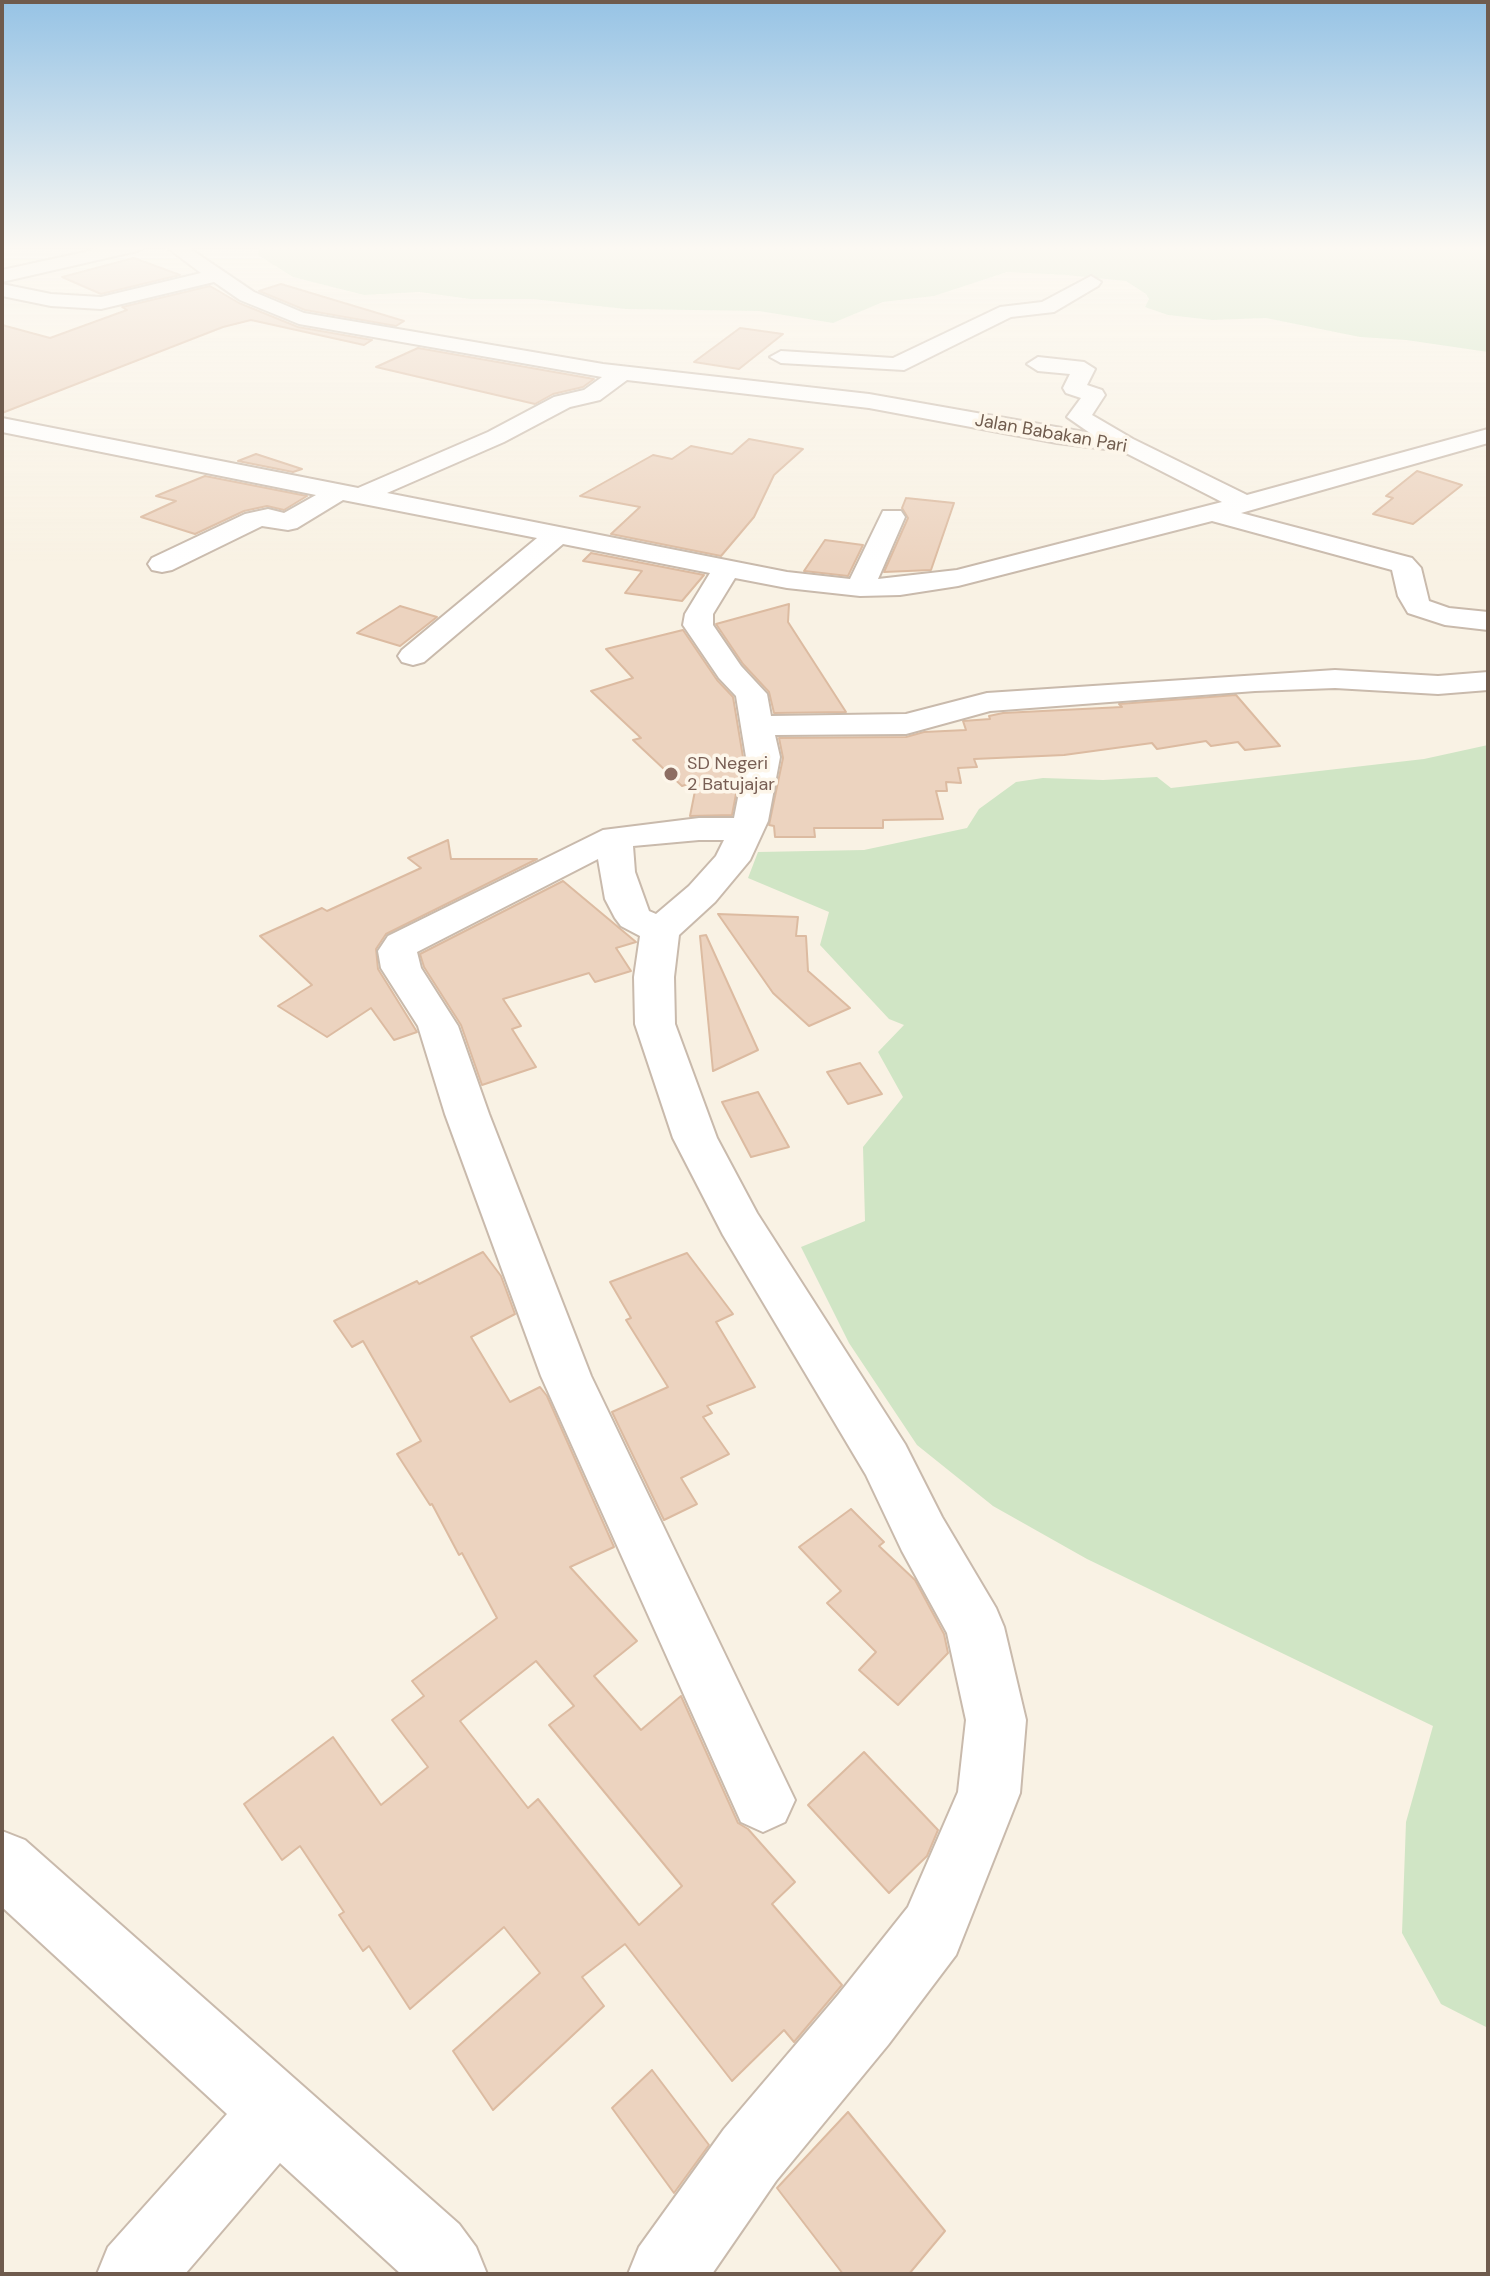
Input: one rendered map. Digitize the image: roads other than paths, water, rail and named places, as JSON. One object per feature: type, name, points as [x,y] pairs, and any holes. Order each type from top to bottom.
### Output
[{"type":"street","name":"Jalan Babakan Pari","points":[[496,352],[622,374],[911,408],[1057,436],[1128,445],[1245,504]]},
{"type":"street","points":[[781,357],[875,365],[904,362],[924,352]]},
{"type":"street","points":[[1038,364],[1084,369],[1074,388],[1091,393],[1093,399],[1079,417],[1128,445]]},
{"type":"street","points":[[846,400],[875,365]]},
{"type":"street","points":[[162,564],[254,520],[268,517],[288,522],[349,494],[496,437],[562,402],[592,395],[622,374]]},
{"type":"street","points":[[10,435],[51,434],[787,580],[860,588],[900,587],[958,578],[1212,513],[1488,436]]},
{"type":"street","points":[[1212,513],[1402,564],[1407,568],[1412,596],[1418,607],[1445,616],[1488,621]]},
{"type":"street","points":[[860,588],[892,517]]},
{"type":"street","points":[[413,656],[557,535]]},
{"type":"street","points":[[666,2274],[750,2155],[863,2020],[932,1931],[989,1793],[996,1720],[975,1627],[922,1534],[886,1460],[739,1223],[695,1138],[655,1024],[654,977],[660,931],[718,878],[732,860],[747,829],[763,757],[751,694],[730,672],[698,625],[699,614],[728,567]]},
{"type":"street","points":[[757,726],[906,724],[987,702],[1255,682],[1335,679],[1438,685],[1488,681]]},
{"type":"street","points":[[747,829],[699,829],[615,837],[402,944],[397,957],[438,1026],[467,1114],[566,1376],[763,1800]]},
{"type":"street","points":[[615,837],[617,872],[624,899],[634,918],[660,931]]},
{"type":"street","points":[[2,1863],[432,2251],[449,2274]]},
{"type":"street","points":[[135,2274],[277,2111]]},
{"type":"place","name":"SD Negeri 2 Batujajar","points":[[671,774]]}]
